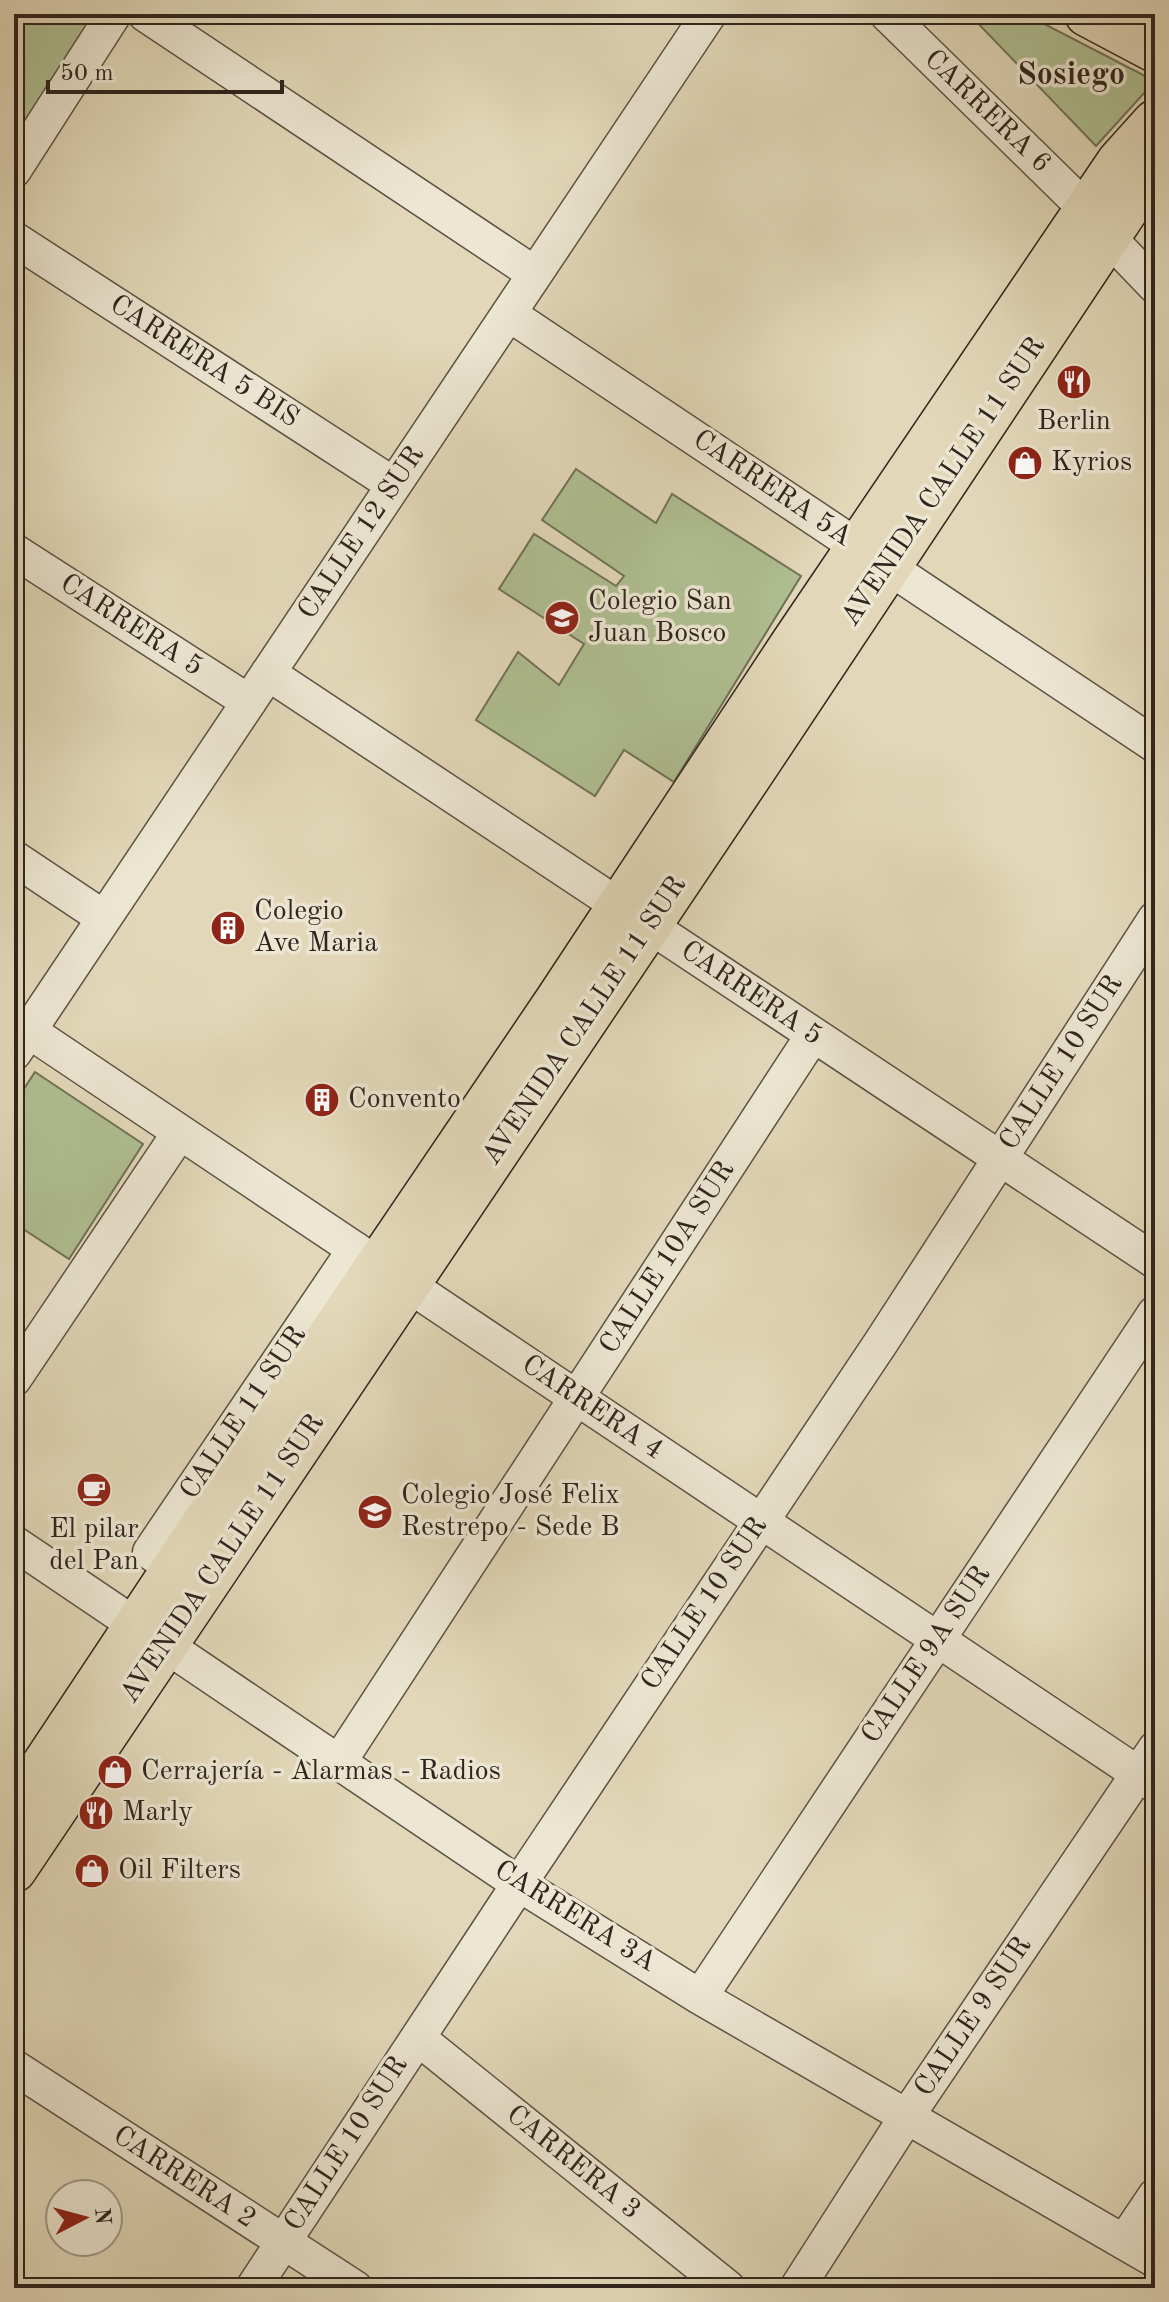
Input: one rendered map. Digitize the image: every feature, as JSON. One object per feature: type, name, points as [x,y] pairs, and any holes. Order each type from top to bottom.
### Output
[{"type":"main road","points":[[1087,14],[1155,50]]},
{"type":"main road","name":"AVENIDA CALLE 11 SUR","points":[[14,1810],[151,1635],[174,1569],[380,1266],[634,916],[1098,224],[1130,148],[1155,122]]},
{"type":"main road","name":"AVENIDA CALLE 11 SUR","points":[[1098,224],[1133,200],[1155,173]]},
{"type":"main road","name":"AVENIDA CALLE 11 SUR","points":[[14,1870],[151,1635],[380,1266]]},
{"type":"street","points":[[14,170],[114,14]]},
{"type":"street","points":[[145,14],[187,26],[535,274]]},
{"type":"street","name":"CALLE 12 SUR","points":[[21,1042],[709,14]]},
{"type":"street","name":"CARRERA 6","points":[[887,14],[1098,224],[1155,286]]},
{"type":"street","name":"CARRERA 5 BIS","points":[[14,239],[394,485]]},
{"type":"street","name":"CARRERA 5A","points":[[509,314],[1155,745]]},
{"type":"street","name":"CARRERA 5","points":[[14,551],[249,702]]},
{"type":"street","name":"CARRERA 5","points":[[268,673],[1155,1261]]},
{"type":"street","points":[[14,858],[104,918]]},
{"type":"street","name":"CALLE 10 SUR","points":[[253,2288],[1155,919]]},
{"type":"street","name":"CALLE 10A SUR","points":[[339,1762],[813,1035]]},
{"type":"street","name":"CARRERA 4","points":[[21,1042],[180,1132],[937,1640],[1149,1769]]},
{"type":"street","points":[[14,1379],[180,1132]]},
{"type":"street","name":"CALLE 9A SUR","points":[[700,1997],[1155,1313]]},
{"type":"street","name":"CARRERA 3A","points":[[14,1543],[519,1884],[700,1997],[1155,2260]]},
{"type":"street","name":"CALLE 9 SUR","points":[[797,2288],[907,2116],[1149,1769]]},
{"type":"street","name":"CARRERA 3","points":[[418,2038],[728,2288]]},
{"type":"street","name":"CARRERA 2","points":[[14,2067],[355,2288]]},
{"type":"street","points":[[1124,2242],[1155,2196]]},
{"type":"green space","points":[[14,14],[98,14],[14,146]]},
{"type":"green space","points":[[969,14],[1025,14],[1155,81],[1096,146]]},
{"type":"green space","points":[[576,469],[656,523],[672,494],[801,576],[674,782],[624,750],[595,796],[476,720],[518,652],[559,685],[584,644],[499,589],[534,534],[616,586],[624,576],[542,520]]},
{"type":"green space","points":[[35,1072],[143,1144],[69,1259],[14,1223],[14,1104]]},
{"type":"place","name":"Berlin","points":[[1074,382]]},
{"type":"place","name":"Kyrios","points":[[1025,463]]},
{"type":"place","name":"Colegio San Juan Bosco","points":[[562,618]]},
{"type":"place","name":"Colegio Ave Maria","points":[[228,928]]},
{"type":"place","name":"Convento","points":[[322,1100]]},
{"type":"place","name":"El pilar del Pan","points":[[94,1490]]},
{"type":"place","name":"Colegio José Felix Restrepo - Sede B","points":[[375,1512]]},
{"type":"place","name":"Cerrajería - Alarmas - Radios","points":[[115,1772]]},
{"type":"place","name":"Marly","points":[[96,1813]]},
{"type":"place","name":"Oil Filters","points":[[92,1871]]},
{"type":"district","name":"Sosiego","points":[[1071,76]]}]
